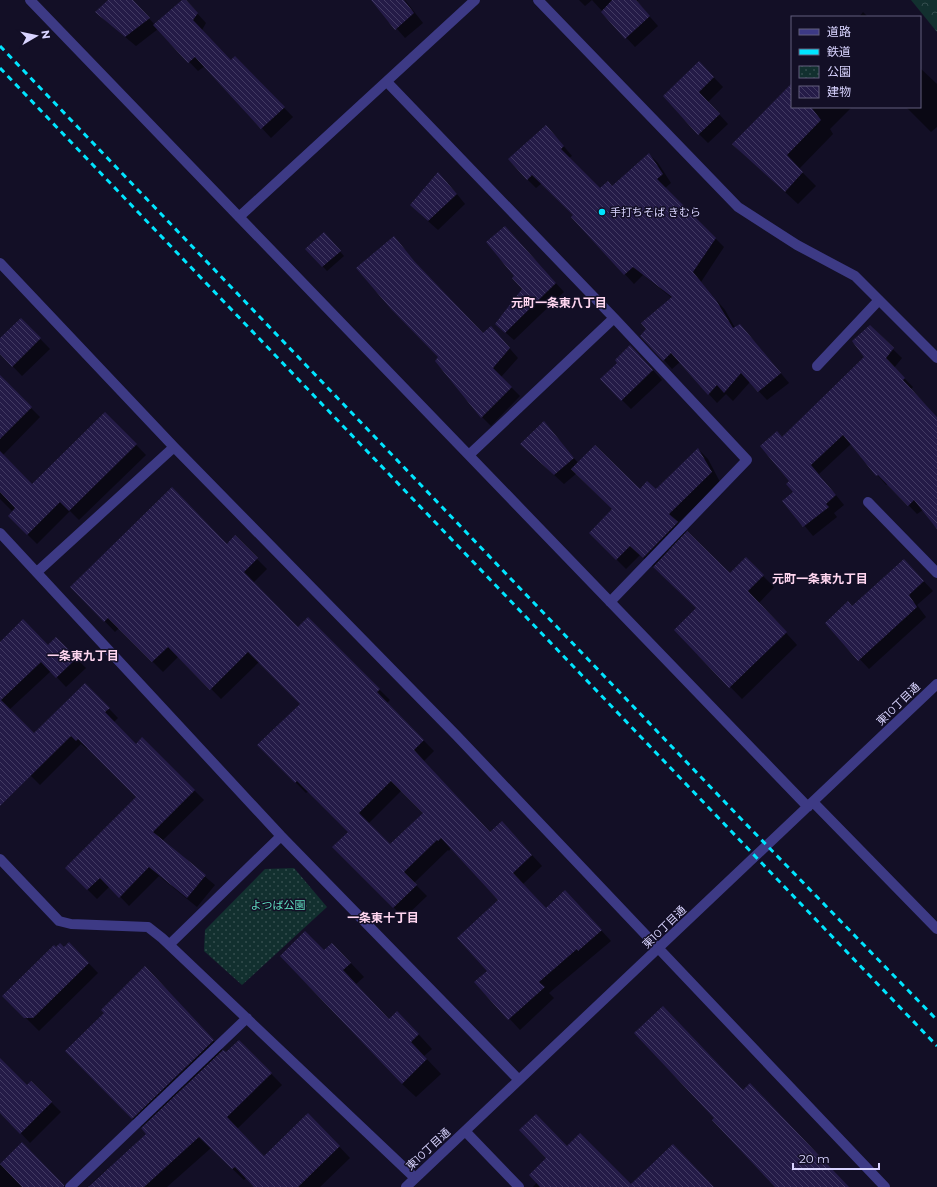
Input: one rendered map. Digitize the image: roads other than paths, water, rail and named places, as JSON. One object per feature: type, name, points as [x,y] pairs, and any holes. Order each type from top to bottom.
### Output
[{"type":"street","points":[[30,0],[610,602],[810,804],[937,929]]},
{"type":"street","points":[[239,217],[475,0]]},
{"type":"street","points":[[538,0],[738,207],[797,245],[855,276],[937,358]]},
{"type":"street","points":[[387,82],[614,318],[747,460],[610,602]]},
{"type":"street","points":[[0,262],[174,447],[456,735],[885,1187]]},
{"type":"street","points":[[817,366],[880,300]]},
{"type":"street","points":[[469,455],[614,318]]},
{"type":"street","points":[[37,572],[174,447]]},
{"type":"street","points":[[868,502],[937,573]]},
{"type":"street","points":[[0,533],[281,836],[519,1080]]},
{"type":"street","name":"東10丁目通","points":[[406,1187],[937,684]]},
{"type":"street","points":[[170,944],[281,836]]},
{"type":"street","points":[[0,861],[59,921],[71,924],[148,927],[170,944],[415,1178]]},
{"type":"street","points":[[70,1187],[247,1018]]},
{"type":"street","points":[[465,1131],[519,1187]]},
{"type":"railway","points":[[0,46],[745,823],[937,1020]]},
{"type":"railway","points":[[0,68],[937,1046]]},
{"type":"place","name":"手打ちそば きむら","points":[[602,212]]},
{"type":"district","name":"元町一条東八丁目","points":[[559,302]]},
{"type":"district","name":"元町一条東九丁目","points":[[820,578]]},
{"type":"district","name":"一条東九丁目","points":[[83,655]]},
{"type":"district","name":"一条東十丁目","points":[[383,917]]},
{"type":"park label","name":"よつば公園","points":[[278,905]]}]
